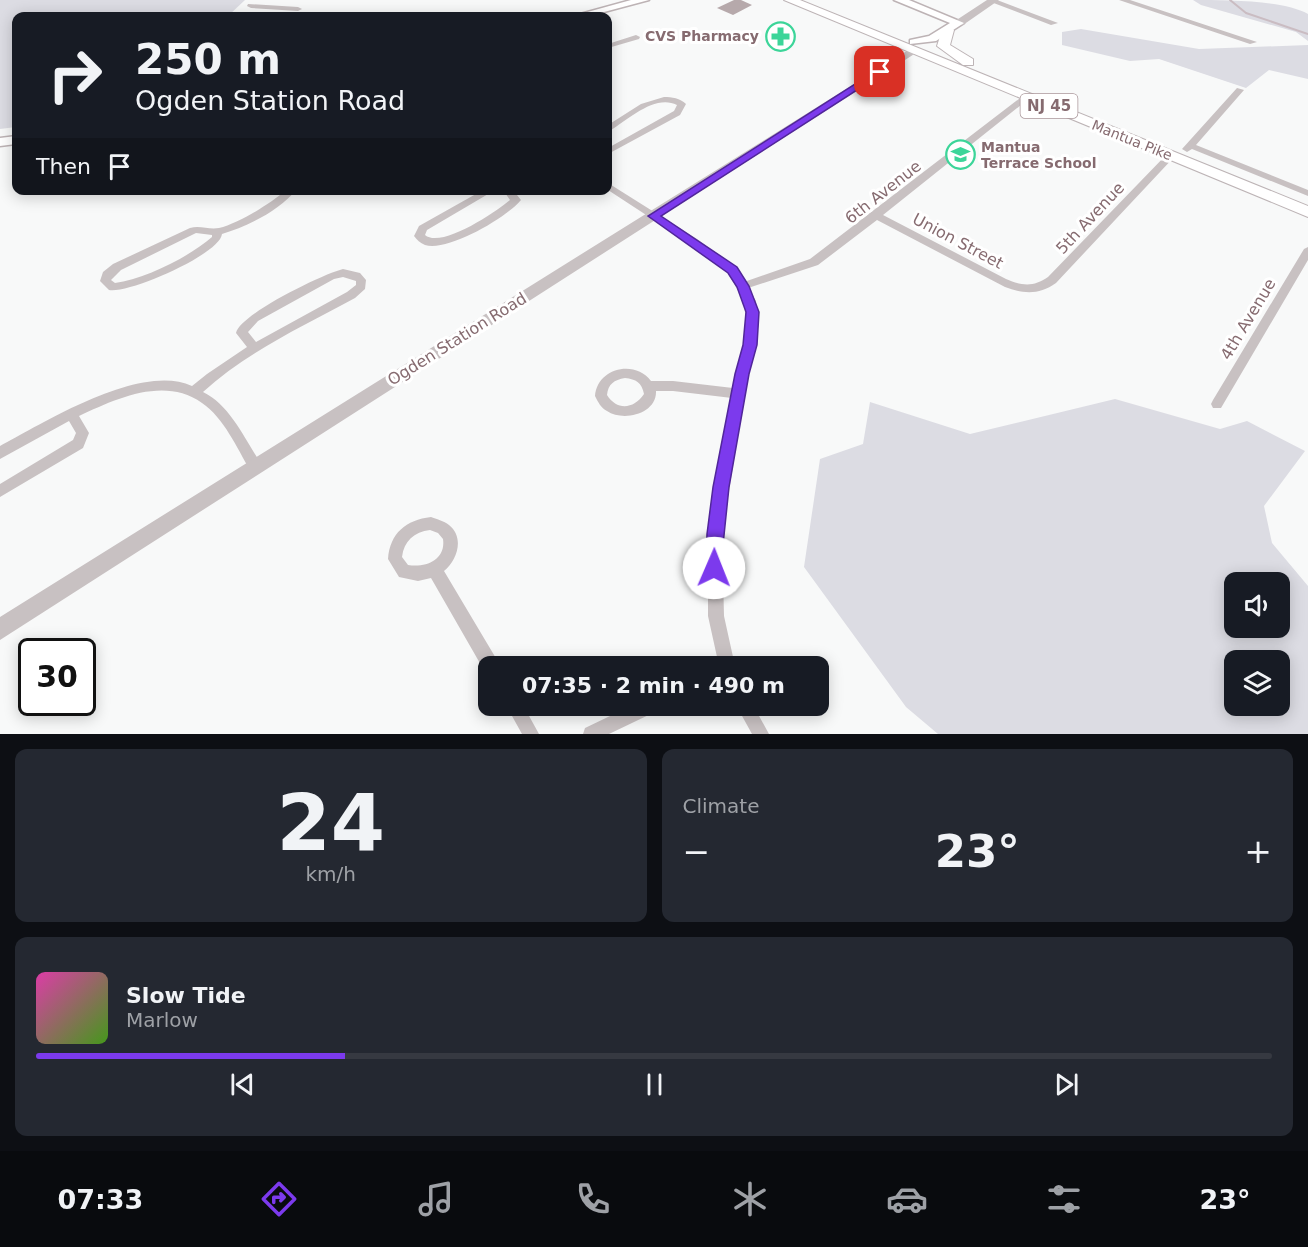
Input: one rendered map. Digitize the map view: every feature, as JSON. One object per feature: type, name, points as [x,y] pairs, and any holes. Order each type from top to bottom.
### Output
[{"type":"main road","points":[[594,12],[644,0]]},
{"type":"main road","name":"Mantua Pike","points":[[790,0],[1098,117],[1188,148],[1308,202]]},
{"type":"main road","name":"Mantua Pike","points":[[805,0],[1027,97],[1308,212]]},
{"type":"main road","points":[[899,0],[954,26]]},
{"type":"main road","points":[[914,46],[954,26]]},
{"type":"main road","points":[[954,26],[943,46],[958,57],[1090,111],[1098,117]]},
{"type":"street","points":[[295,12],[306,0]]},
{"type":"street","points":[[954,26],[992,0],[1054,23]]},
{"type":"street","points":[[1124,0],[1253,42]]},
{"type":"street","points":[[251,6],[298,9]]},
{"type":"street","points":[[612,45],[636,37]]},
{"type":"street","name":"Ogden Station Road","points":[[0,629],[653,216],[914,46]]},
{"type":"street","points":[[1240,90],[1188,148],[1308,193]]},
{"type":"street","name":"6th Avenue","points":[[743,286],[814,262],[878,216],[1027,97]]},
{"type":"street","points":[[612,126],[661,99],[675,100],[681,105],[677,113],[612,146]]},
{"type":"street","name":"5th Avenue","points":[[1026,290],[1041,288],[1052,280],[1170,156]]},
{"type":"street","points":[[612,189],[732,270],[750,301],[752,325],[715,534],[716,616],[725,656]]},
{"type":"street","points":[[217,232],[217,238],[205,248],[129,284],[113,287],[105,281],[107,275],[117,267],[194,230],[204,229],[217,232],[266,210],[286,195]]},
{"type":"street","points":[[482,195],[423,228],[418,236],[430,244],[442,243],[507,208],[516,200],[512,195]]},
{"type":"street","name":"Union Street","points":[[878,216],[1002,282],[1026,290]]},
{"type":"street","name":"4th Avenue","points":[[1217,404],[1308,251]]},
{"type":"street","points":[[194,392],[211,377],[254,348],[351,296],[361,286],[361,280],[352,274],[336,274],[254,318],[243,328],[242,333],[254,348]]},
{"type":"street","points":[[649,386],[673,386],[739,394]]},
{"type":"street","points":[[0,453],[111,396],[138,388],[166,387],[194,392],[213,406],[255,466]]},
{"type":"street","points":[[0,491],[78,444],[83,433],[72,415]]},
{"type":"street","points":[[435,570],[485,656]]},
{"type":"street","points":[[520,716],[531,734]]},
{"type":"street","points":[[591,734],[628,716]]},
{"type":"street","points":[[750,716],[761,734]]},
{"type":"shaded area","points":[[0,0],[245,0],[232,12],[12,12],[12,128],[0,129]]},
{"type":"shaded area","points":[[1193,0],[1269,3],[1297,9],[1308,14],[1308,41],[1296,32],[1201,5]]},
{"type":"shaded area","points":[[1081,29],[1199,49],[1308,45],[1308,79],[1269,70],[1246,88],[1159,59],[1130,61],[1062,45],[1062,32]]},
{"type":"shaded area","points":[[1115,399],[1220,429],[1247,421],[1305,451],[1264,506],[1272,543],[1308,586],[1308,734],[938,734],[906,707],[804,567],[820,459],[863,444],[870,402],[970,434]]},
{"type":"building","points":[[734,0],[741,0],[752,5],[733,15],[717,8]]},
{"type":"waterway","points":[[1230,0],[1246,13],[1308,34]]},
{"type":"place","name":"CVS Pharmacy","points":[[780,36]]},
{"type":"place","name":"Mantua Terrace School","points":[[960,155]]},
{"type":"route","points":[[714,568],[715,534],[721,487],[742,374],[750,345],[752,312],[743,286],[732,270],[693,241],[653,216],[880,72]]}]
